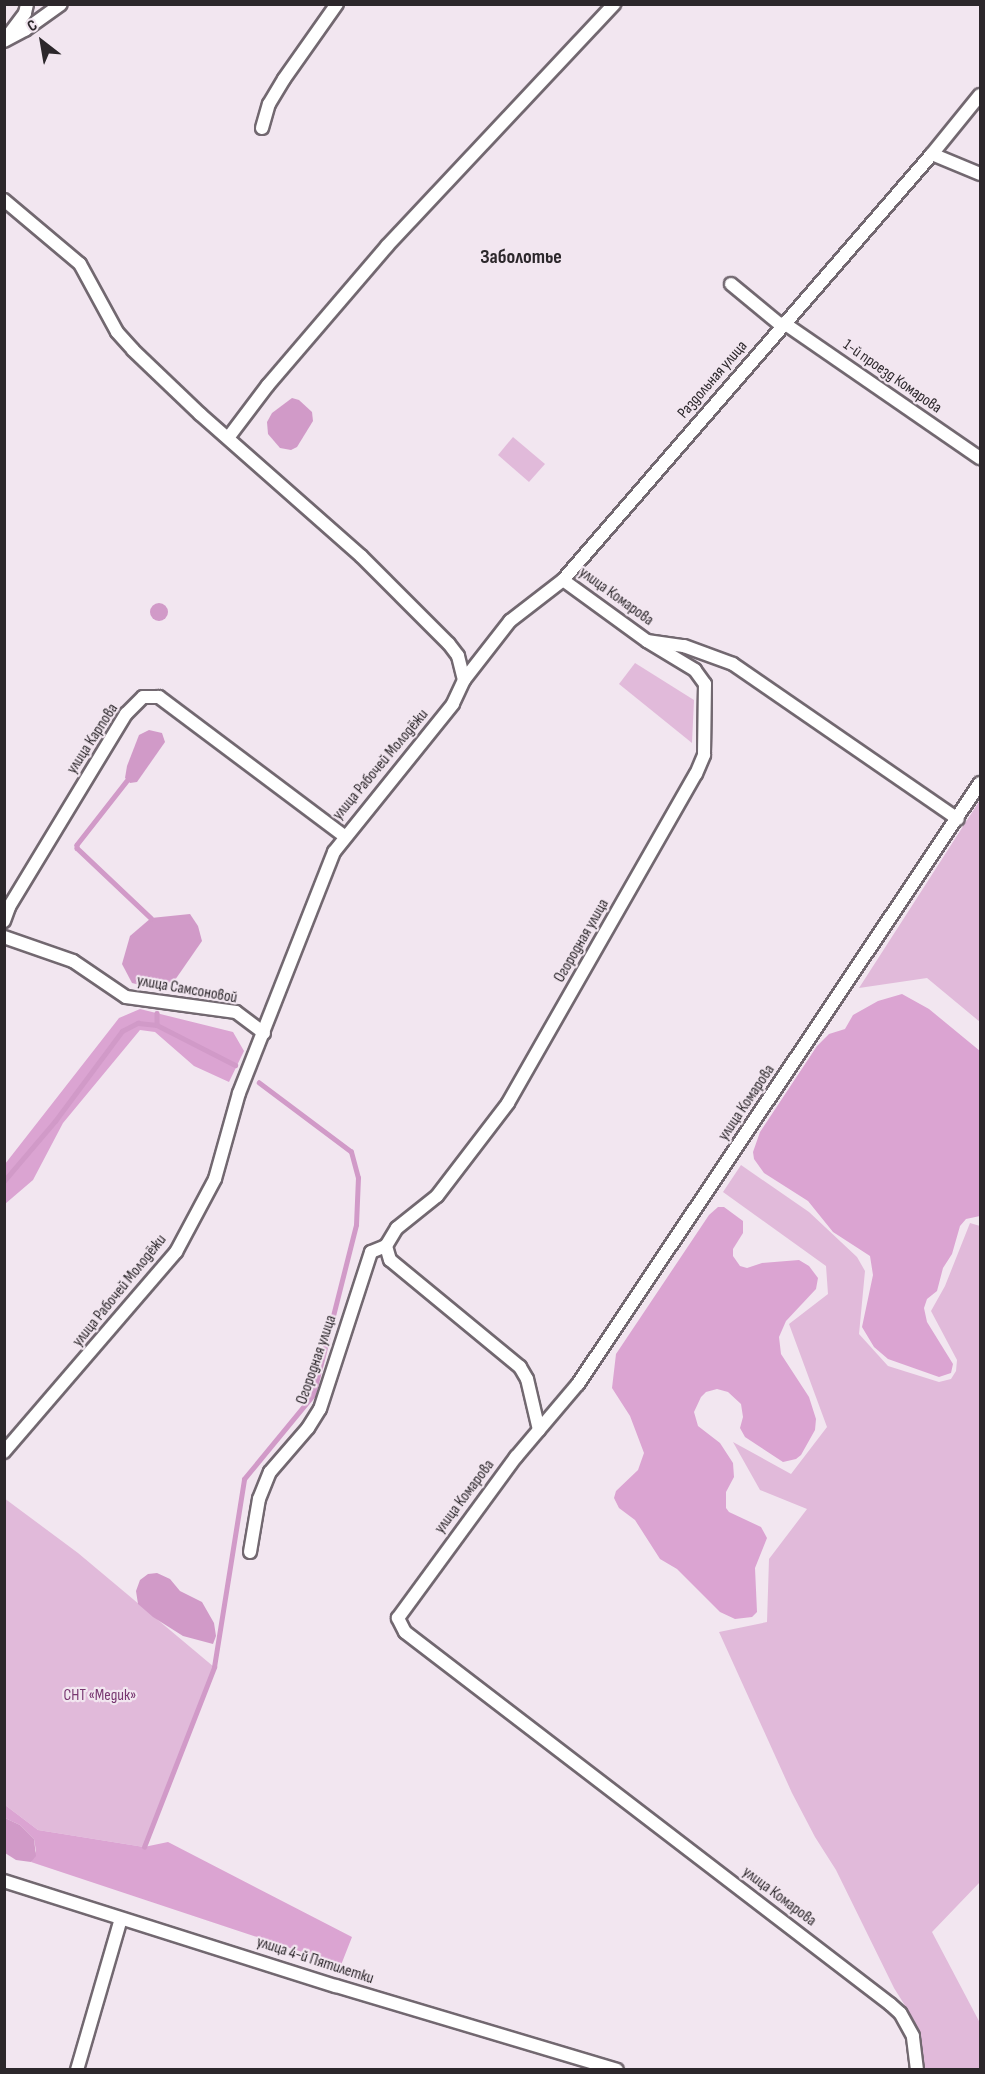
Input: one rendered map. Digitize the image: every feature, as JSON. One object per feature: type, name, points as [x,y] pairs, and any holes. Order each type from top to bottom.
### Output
[{"type":"street","points":[[4,41],[25,13],[27,4]]},
{"type":"street","points":[[4,41],[25,30],[61,4]]},
{"type":"street","points":[[262,128],[269,104],[284,79],[337,4]]},
{"type":"street","points":[[228,438],[268,385],[387,246],[614,4]]},
{"type":"street","name":"Раздольная улица","points":[[464,680],[510,621],[563,580],[981,95]]},
{"type":"street","points":[[932,154],[981,174]]},
{"type":"street","points":[[4,200],[80,264],[117,332],[158,374],[361,556],[449,644],[464,668],[464,680]]},
{"type":"street","name":"1-й проезд Комарова","points":[[731,284],[783,324],[981,458]]},
{"type":"street","name":"улица Комарова","points":[[563,580],[647,641],[684,646],[733,664],[958,819]]},
{"type":"street","name":"Огородная улица","points":[[250,1552],[259,1499],[270,1472],[308,1428],[320,1409],[371,1252],[386,1246],[397,1228],[437,1196],[508,1103],[696,774],[704,755],[705,684],[695,670],[647,641]]},
{"type":"street","name":"улица Рабочей Молодёжи","points":[[4,1452],[176,1252],[215,1179],[239,1093],[334,852],[344,836],[453,704],[464,680]]},
{"type":"street","name":"улица Карпова","points":[[4,921],[15,897],[126,714],[144,697],[159,697],[344,836]]},
{"type":"street","name":"улица Комарова","points":[[917,2070],[913,2036],[900,2013],[890,2004],[401,1628],[398,1618],[539,1430],[578,1384],[981,783]]},
{"type":"street","name":"улица Самсоновой","points":[[4,938],[73,961],[126,997],[236,1012],[264,1033]]},
{"type":"street","points":[[386,1246],[390,1260],[520,1367],[527,1379],[539,1430]]},
{"type":"street","name":"улица 4-й Пятилетки","points":[[4,1881],[527,2045],[617,2070]]},
{"type":"street","points":[[77,2070],[121,1919]]},
{"type":"green space","points":[[513,437],[545,464],[529,482],[498,455]]},
{"type":"green space","points":[[635,663],[694,700],[692,743],[619,684]]},
{"type":"green space","points":[[980,800],[980,1022],[927,978],[859,988]]},
{"type":"green space","points":[[741,1165],[809,1212],[857,1257],[865,1271],[859,1334],[888,1366],[939,1382],[951,1379],[956,1371],[957,1360],[931,1311],[945,1286],[970,1223],[980,1226],[980,1882],[932,1932],[980,2023],[980,2069],[923,2069],[920,2036],[914,2020],[894,1988],[836,1870],[815,1837],[792,1793],[719,1632],[767,1622],[769,1559],[807,1509],[760,1490],[733,1442],[791,1474],[827,1427],[789,1324],[828,1294],[826,1266],[723,1192]]},
{"type":"green space","name":"СНТ «Медик»","points":[[4,1498],[78,1553],[214,1667],[144,1847],[38,1830],[5,1805]]},
{"type":"shaded area","points":[[292,398],[299,400],[312,412],[313,421],[297,447],[291,450],[280,448],[268,434],[267,422],[272,413]]},
{"type":"shaded area","points":[[159,603],[165,606],[168,612],[165,618],[159,621],[153,618],[150,612],[153,606]]},
{"type":"shaded area","points":[[149,730],[162,733],[165,742],[137,782],[130,783],[125,778],[127,766],[139,735]]},
{"type":"shaded area","points":[[190,914],[198,926],[202,941],[175,980],[156,989],[132,983],[122,964],[130,936],[151,918]]},
{"type":"shaded area","points":[[902,994],[929,1009],[980,1051],[980,1216],[966,1219],[960,1226],[952,1254],[943,1268],[937,1291],[927,1299],[924,1308],[927,1322],[953,1364],[951,1373],[939,1377],[888,1359],[874,1347],[862,1327],[873,1275],[870,1256],[833,1232],[808,1201],[764,1173],[754,1159],[753,1152],[760,1132],[817,1046],[829,1034],[845,1029],[853,1015],[878,1001]]},
{"type":"shaded area","points":[[140,1009],[233,1032],[244,1051],[229,1082],[194,1066],[155,1032],[140,1030],[63,1123],[33,1180],[5,1204],[5,1164],[119,1018]]},
{"type":"shaded area","points":[[718,1207],[724,1207],[743,1221],[743,1233],[733,1249],[733,1256],[740,1266],[747,1268],[762,1263],[799,1260],[809,1266],[818,1278],[816,1289],[786,1321],[779,1337],[781,1354],[809,1397],[816,1419],[815,1430],[801,1455],[796,1459],[783,1462],[745,1437],[740,1428],[743,1417],[741,1404],[728,1392],[717,1389],[706,1392],[694,1412],[698,1426],[720,1443],[733,1463],[734,1477],[726,1492],[726,1508],[729,1512],[761,1527],[767,1538],[755,1568],[757,1612],[752,1617],[735,1619],[720,1612],[677,1569],[660,1559],[635,1520],[619,1508],[614,1498],[616,1491],[638,1470],[644,1453],[630,1416],[612,1388],[616,1354],[709,1215]]},
{"type":"shaded area","points":[[157,1573],[170,1579],[180,1591],[202,1602],[214,1623],[216,1636],[213,1644],[183,1636],[153,1617],[138,1604],[136,1591],[140,1580],[148,1574]]},
{"type":"shaded area","points":[[5,1805],[38,1830],[144,1847],[168,1842],[352,1937],[341,1965],[31,1862],[36,1851],[34,1839],[20,1825],[5,1818]]},
{"type":"shaded area","points":[[5,1818],[20,1825],[34,1839],[36,1856],[31,1862],[16,1860],[5,1853]]},
{"type":"waterway","points":[[127,781],[77,848],[151,918]]},
{"type":"waterway","points":[[157,1013],[157,1025]]},
{"type":"waterway","points":[[4,1181],[55,1121],[122,1031],[138,1023],[157,1025],[235,1065]]},
{"type":"waterway","points":[[144,1847],[214,1667],[244,1479],[313,1395],[356,1225],[358,1178],[351,1152],[259,1083]]},
{"type":"district","name":"Заболотье","points":[[521,257]]}]
